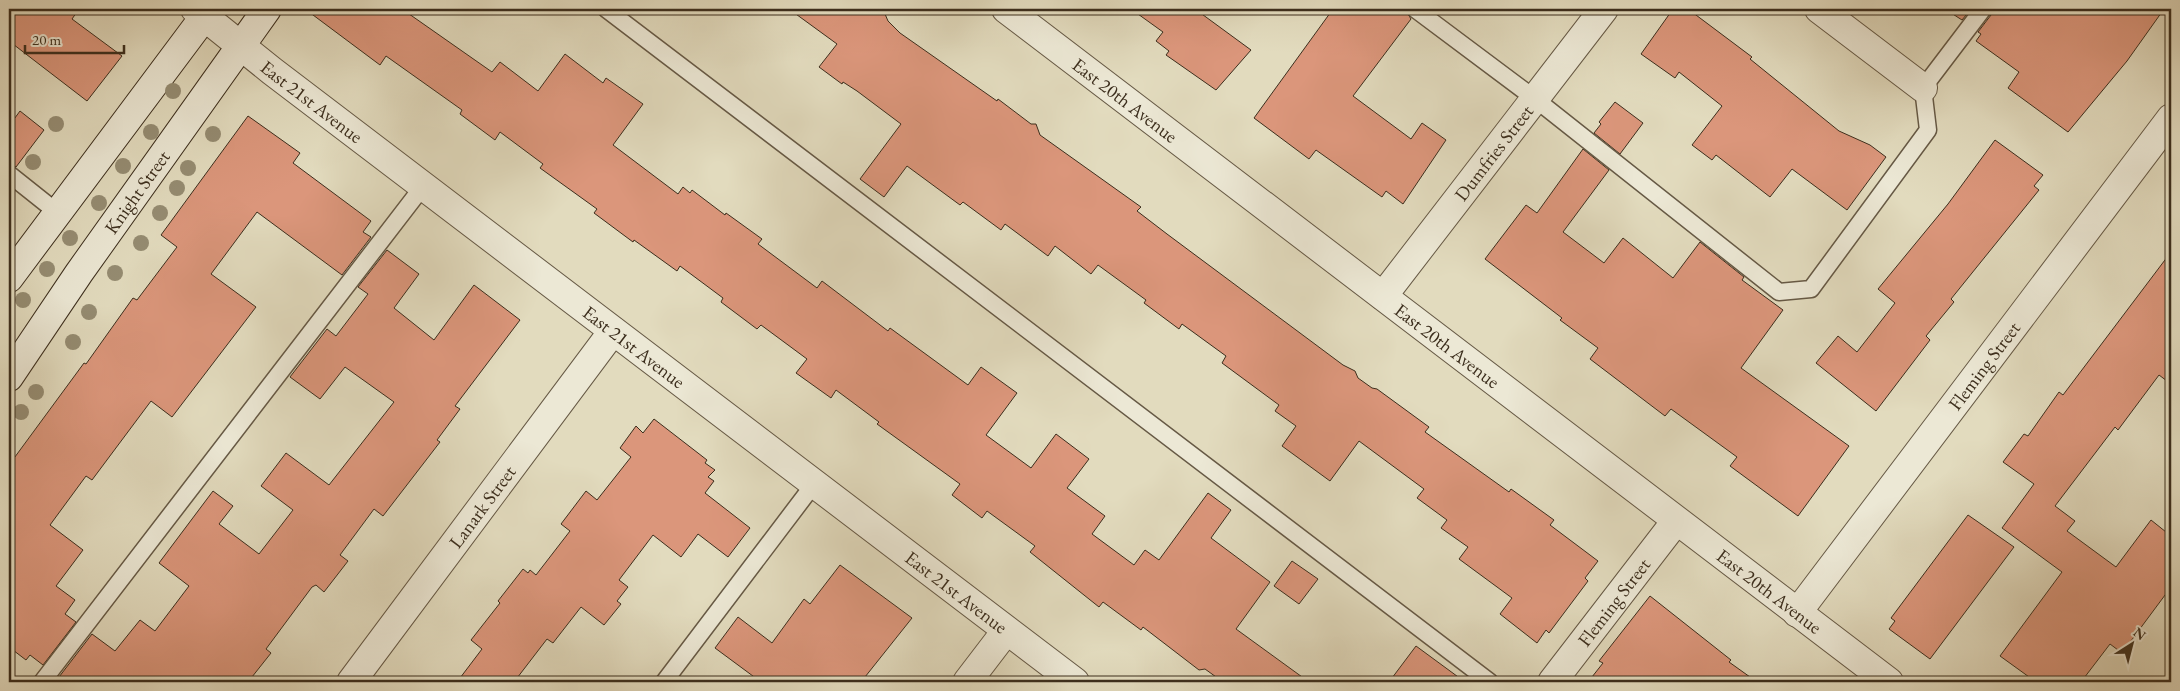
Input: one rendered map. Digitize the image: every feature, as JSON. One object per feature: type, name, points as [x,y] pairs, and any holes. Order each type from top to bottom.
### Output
[{"type":"street","name":"Knight Street","points":[[9,377],[79,273],[267,9]]},
{"type":"street","name":"East 20th Avenue","points":[[1006,9],[1889,682]]},
{"type":"street","name":"Dumfries Street","points":[[1383,296],[1604,9]]},
{"type":"street","points":[[1820,9],[1923,88]]},
{"type":"street","name":"East 21st Avenue","points":[[203,11],[240,45],[1075,682]]},
{"type":"street","points":[[9,278],[203,11]]},
{"type":"street","name":"Fleming Street","points":[[1797,613],[2171,118]]},
{"type":"street","name":"Lanark Street","points":[[351,682],[613,331]]},
{"type":"street","name":"Fleming Street","points":[[1552,682],[1676,521]]},
{"type":"street","points":[[967,682],[1006,631]]},
{"type":"lane","points":[[606,9],[1490,682]]},
{"type":"lane","points":[[1416,9],[1534,98],[1779,292],[1811,289],[1928,130],[1923,88],[1983,9]]},
{"type":"lane","points":[[9,174],[58,213]]},
{"type":"lane","points":[[42,682],[424,184]]},
{"type":"lane","points":[[664,682],[814,484]]},
{"type":"building","points":[[9,9],[79,9],[72,19],[122,56],[87,101],[9,41]]},
{"type":"building","points":[[305,9],[402,9],[492,72],[500,62],[538,91],[565,54],[603,83],[606,78],[643,104],[613,145],[678,194],[683,187],[690,193],[692,190],[725,215],[726,213],[762,239],[758,244],[817,288],[822,281],[888,331],[890,328],[968,385],[981,367],[1017,393],[986,435],[1031,468],[1056,434],[1089,459],[1067,488],[1105,516],[1092,534],[1134,565],[1145,550],[1159,560],[1208,493],[1231,510],[1211,538],[1270,582],[1236,629],[1309,682],[1223,682],[1205,669],[1199,670],[1143,627],[1141,630],[1103,602],[1099,607],[1030,552],[1035,546],[987,511],[982,518],[952,495],[960,484],[877,424],[879,422],[836,390],[831,398],[796,373],[807,359],[761,325],[757,329],[721,302],[723,298],[680,266],[677,271],[634,240],[633,242],[594,213],[597,209],[540,168],[543,164],[500,132],[495,140],[460,114],[462,110],[386,56],[380,65]]},
{"type":"building","points":[[789,9],[877,9],[885,14],[888,21],[900,33],[997,101],[998,99],[1031,124],[1036,124],[1040,135],[1141,207],[1137,211],[1343,365],[1355,371],[1358,378],[1372,388],[1377,389],[1429,427],[1425,432],[1509,492],[1511,489],[1554,520],[1550,525],[1598,561],[1585,578],[1588,581],[1549,633],[1546,630],[1537,643],[1500,614],[1512,598],[1459,559],[1468,547],[1441,528],[1447,520],[1417,498],[1424,489],[1359,441],[1330,481],[1282,446],[1296,426],[1275,411],[1279,405],[1222,363],[1226,356],[1182,324],[1179,329],[1144,303],[1146,300],[1098,265],[1091,274],[1055,246],[1048,256],[1005,224],[1001,230],[963,202],[960,205],[907,166],[884,197],[860,179],[901,124],[857,91],[843,82],[842,84],[819,67],[837,44]]},
{"type":"building","points":[[1131,9],[1195,9],[1251,50],[1216,90],[1166,55],[1169,51],[1156,41],[1163,32]]},
{"type":"building","points":[[1333,9],[1405,9],[1411,19],[1353,96],[1411,139],[1422,123],[1446,140],[1403,204],[1386,191],[1382,197],[1316,150],[1309,159],[1254,118]]},
{"type":"building","points":[[1673,9],[1688,9],[1752,57],[1750,59],[1839,131],[1870,145],[1886,157],[1847,210],[1792,169],[1770,197],[1716,155],[1712,160],[1692,145],[1722,106],[1679,72],[1675,78],[1641,54]]},
{"type":"building","points":[[1945,9],[1971,9],[1962,20]]},
{"type":"building","points":[[1993,9],[2164,9],[2127,61],[2068,132],[2008,88],[2019,72],[1976,41],[1981,34],[1978,32],[1991,15]]},
{"type":"building","points":[[1615,102],[1643,123],[1620,154],[1594,133],[1601,124],[1599,122]]},
{"type":"building","points":[[20,111],[44,130],[16,167],[9,164],[9,126]]},
{"type":"building","points":[[248,116],[300,153],[293,163],[371,221],[363,232],[371,237],[342,275],[257,212],[211,274],[256,307],[172,417],[151,401],[92,480],[86,476],[50,525],[83,550],[56,586],[75,600],[65,614],[76,622],[43,665],[30,655],[26,660],[9,647],[9,465],[84,363],[86,364],[133,298],[137,300],[177,247],[161,235]]},
{"type":"building","points":[[1995,140],[2043,175],[2034,186],[2039,190],[1951,299],[1954,302],[1926,336],[1930,340],[1876,411],[1816,363],[1838,336],[1857,352],[1895,303],[1878,289],[1948,204]]},
{"type":"building","points":[[1583,149],[1609,170],[1563,232],[1604,263],[1623,238],[1673,278],[1700,242],[1744,277],[1742,280],[1783,310],[1741,368],[1849,446],[1798,516],[1730,466],[1737,457],[1671,409],[1665,416],[1590,359],[1598,348],[1560,320],[1562,318],[1485,259],[1526,205],[1537,213]]},
{"type":"building","points":[[387,250],[419,274],[394,308],[434,340],[474,285],[520,320],[455,406],[460,409],[437,440],[440,442],[383,516],[374,509],[340,555],[348,561],[324,592],[316,585],[312,587],[266,649],[271,653],[248,682],[66,682],[59,677],[92,634],[115,651],[140,620],[155,631],[189,586],[159,563],[213,491],[233,506],[219,524],[259,554],[293,510],[261,486],[286,453],[329,485],[394,402],[345,367],[320,399],[290,377],[327,329],[336,336],[368,294],[358,287]]},
{"type":"building","points":[[2171,252],[2171,384],[2159,375],[2118,430],[2115,427],[2055,506],[2075,521],[2067,531],[2116,567],[2151,520],[2171,536],[2171,587],[2122,653],[2110,644],[2081,682],[2036,682],[2000,656],[2062,572],[2002,528],[2034,484],[2003,462],[2024,434],[2028,436],[2059,392],[2063,395]]},
{"type":"building","points":[[654,419],[707,460],[705,463],[715,470],[708,477],[714,481],[705,493],[750,528],[728,557],[698,534],[681,557],[653,535],[619,580],[628,587],[617,601],[621,604],[604,625],[581,607],[553,643],[547,639],[514,682],[457,682],[482,649],[471,640],[500,603],[498,601],[523,569],[528,573],[530,570],[536,575],[570,531],[561,524],[586,491],[597,500],[631,457],[620,448],[636,426],[643,433]]},
{"type":"building","points":[[1968,515],[2014,547],[1930,659],[1889,629],[1895,621],[1891,618]]},
{"type":"building","points":[[1292,561],[1318,579],[1299,604],[1274,586]]},
{"type":"building","points":[[840,565],[912,618],[861,682],[761,682],[715,648],[738,617],[772,643],[804,599],[810,604]]},
{"type":"building","points":[[1650,596],[1731,660],[1729,662],[1757,682],[1588,682],[1603,663],[1599,661]]},
{"type":"building","points":[[1416,646],[1465,682],[1389,682]]}]
